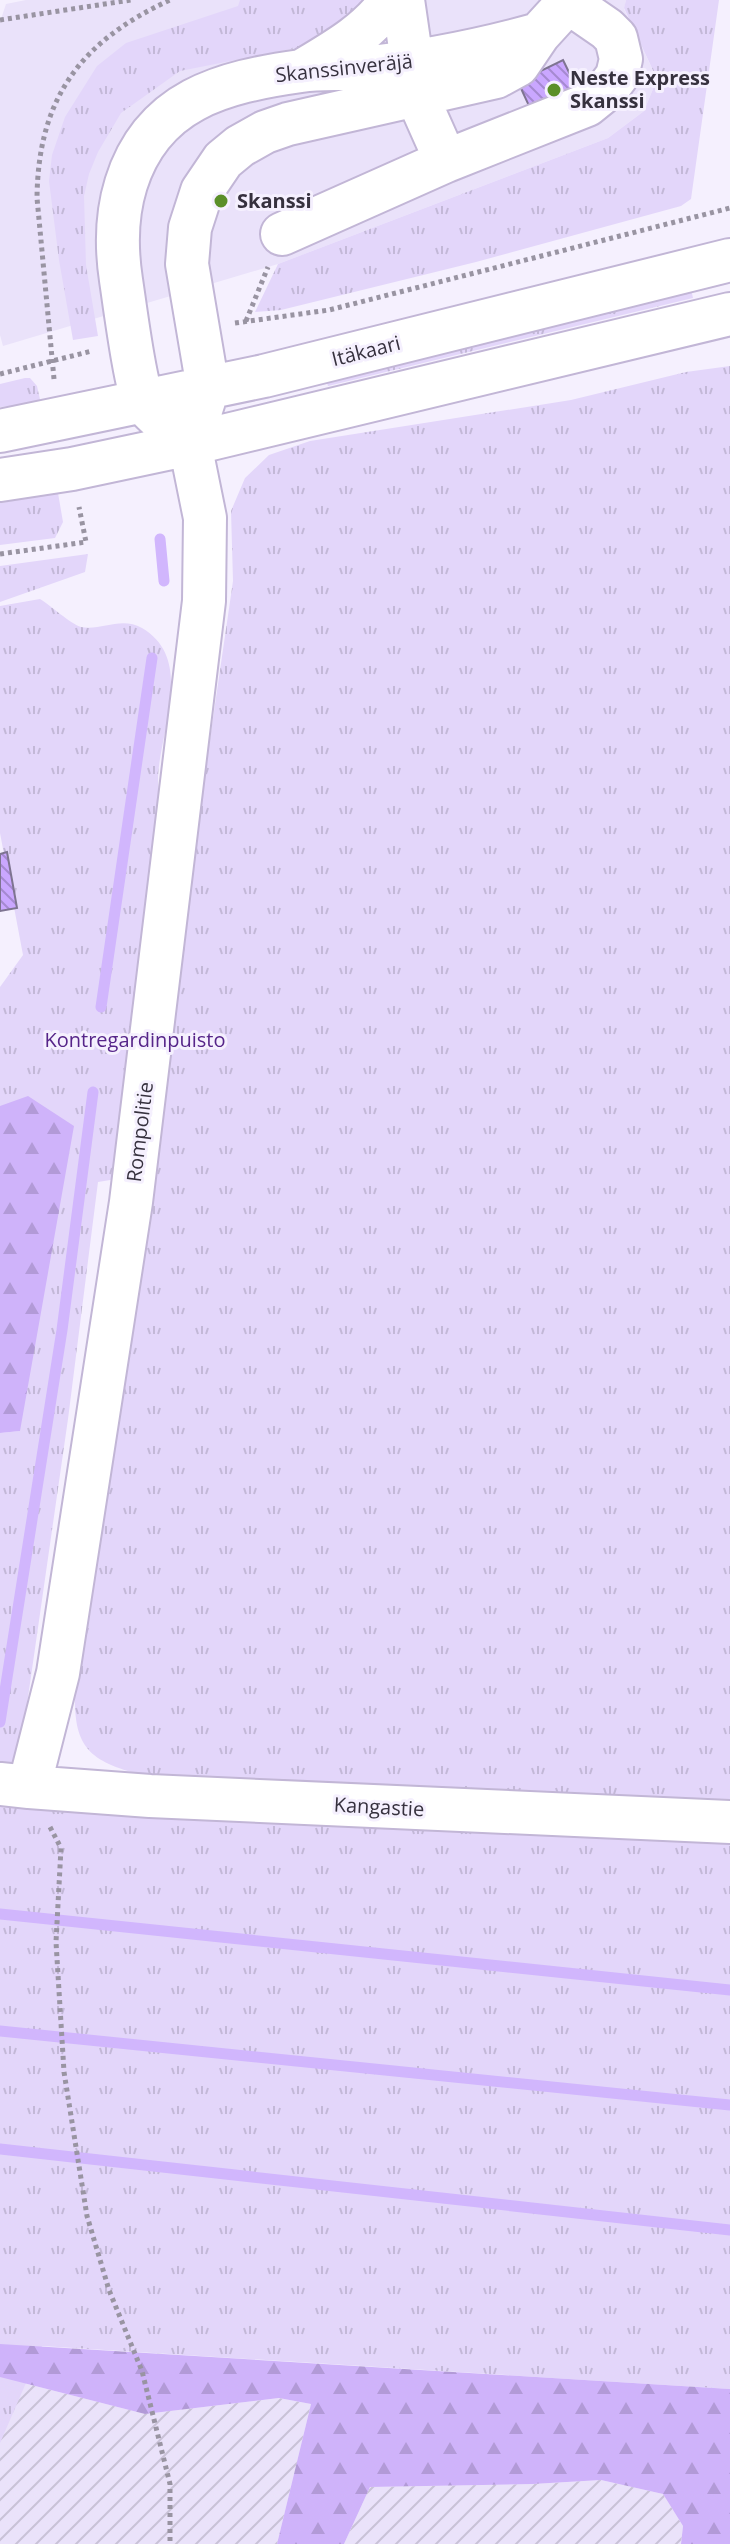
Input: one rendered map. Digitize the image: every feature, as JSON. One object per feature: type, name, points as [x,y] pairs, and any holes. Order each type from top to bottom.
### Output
[{"type":"street","points":[[304,70],[350,42],[391,0]]},
{"type":"street","points":[[403,0],[414,78],[446,161]]},
{"type":"street","points":[[282,234],[446,161],[587,105],[608,88],[617,76],[621,59],[616,38],[568,1]]},
{"type":"street","name":"Skanssinveräjä","points":[[142,401],[119,268],[117,222],[121,198],[139,150],[165,118],[223,87],[304,70],[361,68],[414,78],[496,77],[518,65],[539,34],[568,1]]},
{"type":"street","name":"Skanssinveräjä","points":[[208,388],[187,264],[190,228],[202,191],[223,160],[252,139],[414,78]]},
{"type":"street","name":"Itäkaari","points":[[0,431],[264,376],[730,260]]},
{"type":"street","points":[[0,480],[72,469],[190,444],[730,314]]},
{"type":"street","points":[[190,444],[208,388]]},
{"type":"street","points":[[142,401],[190,444]]},
{"type":"street","name":"Rompolitie","points":[[15,1785],[58,1673],[131,1202],[204,601],[205,518],[190,444]]},
{"type":"street","name":"Kangastie","points":[[15,1785],[150,1796],[730,1822]]},
{"type":"path","points":[[0,20],[131,0]]},
{"type":"path","points":[[51,362],[37,198],[37,172],[45,130],[71,74],[99,42],[137,16],[170,0]]},
{"type":"path","points":[[199,329],[329,310],[730,208]]},
{"type":"path","points":[[246,322],[282,234]]},
{"type":"path","points":[[0,374],[131,341]]},
{"type":"path","points":[[0,554],[86,542]]},
{"type":"path","points":[[15,1785],[61,1848],[56,1942],[64,2072],[87,2216],[109,2290],[142,2371],[170,2484],[170,2544]]},
{"type":"shaded area","name":"Skanssi","points":[[26,0],[626,0],[624,9],[657,79],[644,111],[608,138],[278,264],[3,346],[0,335],[0,22],[6,4]]},
{"type":"shaded area","points":[[0,2377],[145,2414],[279,2398],[311,2404],[277,2544],[0,2544]]},
{"type":"shaded area","points":[[601,2480],[663,2494],[683,2526],[681,2544],[344,2544],[370,2487]]},
{"type":"green space","points":[[240,0],[370,0],[316,44],[180,71],[121,113],[98,152],[84,196],[86,265],[98,336],[73,340],[49,181],[52,155],[65,117],[97,66],[126,43],[238,6]]},
{"type":"green space","points":[[626,0],[719,0],[691,199],[681,206],[476,262],[281,310],[255,312],[278,264],[608,138],[644,111],[657,79],[624,8]]},
{"type":"green space","points":[[691,289],[693,298],[328,386],[325,377]]},
{"type":"green space","name":"Kontregardinpuisto","points":[[730,366],[730,1811],[142,1775],[107,1763],[86,1747],[77,1723],[75,1686],[147,1174],[98,1182],[24,1725],[41,1798],[730,1838],[730,2389],[42,2346],[0,2443],[0,1433],[20,1431],[0,1198],[0,987],[23,955],[0,833],[0,606],[40,599],[81,627],[126,623],[142,628],[158,641],[167,658],[171,676],[159,790],[168,825],[191,869],[233,581],[231,511],[245,478],[269,455],[310,441],[571,400],[686,372]]},
{"type":"green space","points":[[30,378],[37,386],[41,404],[0,407],[0,384]]},
{"type":"green space","points":[[58,493],[63,522],[55,538],[0,545],[0,503]]},
{"type":"green space","points":[[88,554],[85,572],[0,602],[0,566]]},
{"type":"green space","points":[[28,1096],[74,1126],[20,1431],[0,1433],[0,1106]]},
{"type":"green space","points":[[0,2344],[730,2389],[730,2544],[681,2544],[683,2526],[663,2494],[601,2480],[370,2487],[344,2544],[277,2544],[311,2404],[279,2398],[145,2414],[0,2377]]},
{"type":"building","points":[[563,60],[582,99],[536,121],[518,82]]},
{"type":"building","points":[[7,852],[17,908],[0,911],[0,854]]},
{"type":"waterway","points":[[160,539],[164,581]]},
{"type":"waterway","points":[[101,1007],[152,658]]},
{"type":"waterway","points":[[0,1722],[62,1330],[93,1092]]},
{"type":"waterway","points":[[0,1914],[730,1990]]},
{"type":"waterway","points":[[0,2031],[730,2105]]},
{"type":"waterway","points":[[0,2149],[730,2230]]},
{"type":"place","name":"Neste Express Skanssi","points":[[554,90]]},
{"type":"place","name":"Skanssi","points":[[221,201]]}]
